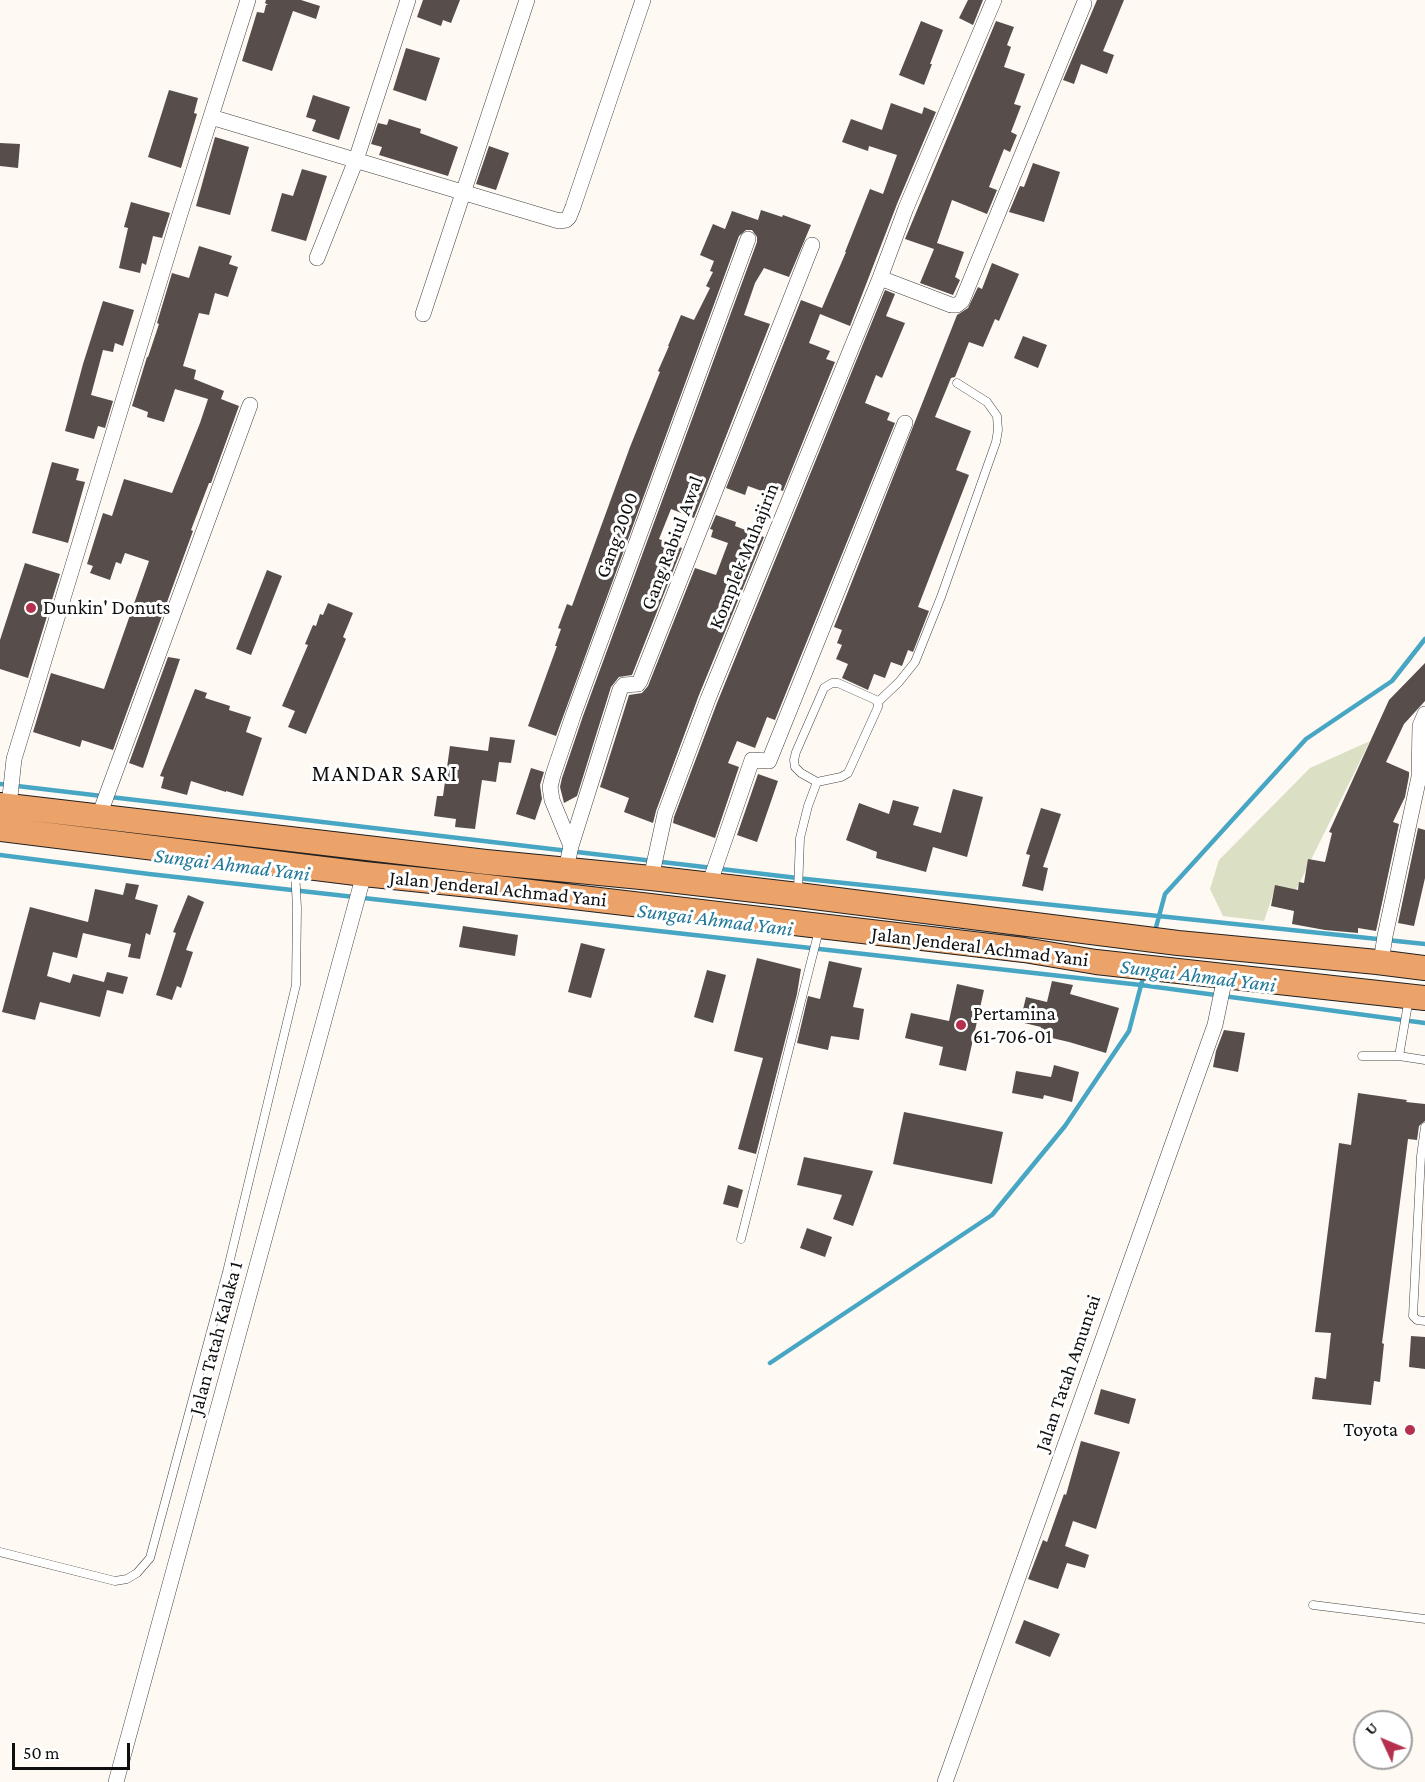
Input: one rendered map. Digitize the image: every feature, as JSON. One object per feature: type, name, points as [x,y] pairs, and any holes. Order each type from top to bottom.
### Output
[{"type":"highway","name":"Jalan Jenderal Achmad Yani","points":[[4,806],[101,811],[486,862],[568,858],[654,866],[798,889],[1178,943],[1383,948],[1425,968]]},
{"type":"highway","name":"Jalan Jenderal Achmad Yani","points":[[0,830],[295,873],[360,889],[480,886],[818,934],[928,940],[1024,950],[1096,962],[1166,970],[1222,990],[1414,1002]]},
{"type":"highway","points":[[480,886],[486,862]]},
{"type":"street","points":[[4,806],[14,759],[248,0]]},
{"type":"street","points":[[317,258],[356,160],[408,0]]},
{"type":"street","points":[[423,314],[527,0]]},
{"type":"street","points":[[211,117],[559,221],[566,220],[569,217],[643,0]]},
{"type":"street","name":"Komplek Muhajirin","points":[[654,866],[665,814],[708,699],[880,278],[906,208],[994,0]]},
{"type":"street","points":[[880,278],[951,305],[957,305],[962,301],[1084,4]]},
{"type":"street","name":"Gang 2000","points":[[568,858],[552,800],[550,787],[553,775],[574,712],[748,239]]},
{"type":"street","name":"Gang Rabiul Awal","points":[[568,858],[620,690],[624,685],[638,684],[640,681],[812,245]]},
{"type":"street","points":[[101,811],[250,405]]},
{"type":"street","points":[[712,874],[752,760],[769,761],[905,423]]},
{"type":"street","points":[[1383,948],[1419,777],[1420,726],[1425,714]]},
{"type":"street","name":"Jalan Tatah Kalaka 1","points":[[116,1782],[360,889]]},
{"type":"street","name":"Jalan Tatah Amuntai","points":[[945,1782],[1215,1025],[1222,990]]},
{"type":"lane","points":[[878,702],[838,683],[832,683],[824,688],[796,752],[795,767],[817,782],[841,777],[848,773],[878,707],[878,702],[899,682],[915,662],[941,597],[996,442],[998,430],[997,416],[987,402],[957,383]]},
{"type":"lane","points":[[798,889],[800,838],[817,782]]},
{"type":"lane","points":[[0,1552],[115,1581],[137,1573],[150,1558],[226,1272],[296,985],[295,873]]},
{"type":"lane","points":[[741,1239],[818,934]]},
{"type":"lane","points":[[1399,1056],[1404,1030],[1414,1002]]},
{"type":"lane","points":[[1362,1056],[1399,1056],[1425,1060]]},
{"type":"lane","points":[[1425,1127],[1421,1156],[1413,1316],[1425,1322]]},
{"type":"lane","points":[[1313,1605],[1425,1619]]},
{"type":"green space","points":[[1370,741],[1296,890],[1275,888],[1264,921],[1223,916],[1210,889],[1219,860],[1310,768]]},
{"type":"building","points":[[266,0],[301,0],[320,6],[316,19],[293,11],[272,71],[242,61],[257,12],[264,13],[268,5],[265,3]]},
{"type":"building","points":[[423,0],[460,0],[451,23],[443,20],[441,26],[417,17]]},
{"type":"building","points":[[968,0],[983,0],[973,25],[959,18]]},
{"type":"building","points":[[1097,0],[1124,0],[1103,51],[1114,55],[1107,74],[1081,64],[1074,84],[1063,80]]},
{"type":"building","points":[[921,21],[943,30],[924,85],[899,75]]},
{"type":"building","points":[[996,21],[1014,27],[1007,45],[1011,47],[1004,67],[1025,74],[1014,104],[1021,106],[1011,132],[1017,135],[1010,152],[1004,149],[989,187],[997,190],[987,214],[952,200],[937,243],[964,252],[955,277],[960,280],[953,295],[920,283],[934,249],[905,239]]},
{"type":"building","points":[[406,48],[440,58],[426,101],[393,90]]},
{"type":"building","points":[[169,90],[198,98],[194,113],[197,114],[181,168],[148,157]]},
{"type":"building","points":[[313,95],[350,107],[339,140],[312,131],[316,120],[306,117]]},
{"type":"building","points":[[891,103],[922,114],[924,107],[936,112],[897,204],[850,326],[820,314],[809,343],[830,351],[826,359],[835,362],[783,491],[772,487],[770,494],[748,486],[745,495],[726,488],[801,300],[822,308],[870,189],[883,194],[897,155],[869,146],[868,151],[842,142],[851,119],[882,130]]},
{"type":"building","points":[[389,119],[421,129],[420,133],[458,147],[448,176],[379,155],[382,147],[371,144],[378,123],[387,125]]},
{"type":"building","points":[[215,137],[249,147],[230,215],[196,206]]},
{"type":"building","points":[[0,143],[20,144],[18,168],[0,166]]},
{"type":"building","points":[[489,146],[509,153],[496,190],[476,184]]},
{"type":"building","points":[[1033,163],[1060,172],[1044,222],[1009,212],[1020,186],[1024,187]]},
{"type":"building","points":[[302,169],[327,176],[306,241],[271,231],[282,193],[293,196]]},
{"type":"building","points":[[131,202],[170,213],[162,238],[153,236],[146,265],[142,263],[140,273],[119,268],[128,228],[124,227]]},
{"type":"building","points":[[761,210],[811,225],[789,277],[764,268],[755,283],[744,315],[770,324],[694,518],[671,509],[659,539],[682,548],[632,675],[619,677],[611,687],[577,796],[564,803],[560,787],[562,778],[757,242],[757,237],[752,230],[746,230],[739,236],[556,736],[528,726],[557,646],[555,646],[561,629],[558,628],[567,604],[572,606],[660,372],[658,371],[681,315],[694,320],[710,288],[706,286],[713,272],[710,271],[714,261],[700,255],[713,224],[725,229],[732,211],[758,220]]},
{"type":"building","points":[[199,246],[232,256],[229,264],[238,267],[228,297],[215,293],[209,315],[199,313],[183,366],[196,370],[194,379],[224,391],[221,399],[239,406],[191,530],[193,531],[113,750],[82,740],[80,747],[33,732],[51,673],[104,689],[149,561],[125,553],[121,564],[116,562],[110,580],[90,573],[93,566],[87,564],[103,513],[112,516],[124,479],[172,493],[200,423],[208,399],[175,389],[164,422],[147,417],[148,412],[132,406],[159,324],[157,323],[172,273],[189,278]]},
{"type":"building","points":[[992,263],[1019,274],[999,321],[995,319],[983,347],[969,342],[935,417],[971,431],[956,470],[969,475],[918,607],[929,611],[913,652],[908,650],[902,666],[891,662],[885,678],[874,674],[868,690],[842,678],[848,664],[836,659],[842,645],[837,643],[842,630],[834,627],[957,315],[968,308],[978,287],[982,289]]},
{"type":"building","points":[[885,290],[895,294],[886,316],[905,323],[882,378],[876,375],[865,403],[890,413],[887,420],[895,423],[775,720],[767,717],[755,748],[737,741],[728,763],[739,767],[715,838],[673,823],[674,817],[717,703]]},
{"type":"building","points":[[103,301],[134,310],[123,346],[115,343],[113,352],[103,350],[91,395],[113,401],[105,428],[98,426],[94,439],[65,431]]},
{"type":"building","points":[[1023,336],[1047,345],[1038,368],[1014,358]]},
{"type":"building","points":[[52,462],[79,469],[76,480],[85,482],[68,543],[32,533]]},
{"type":"building","points":[[716,515],[736,522],[735,526],[764,537],[699,695],[653,823],[624,812],[629,798],[600,787],[629,695],[642,693],[648,686],[695,568],[716,575],[728,543],[711,537],[713,530],[710,529]]},
{"type":"building","name":"Dunkin' Donuts","points":[[25,563],[60,574],[28,678],[0,669],[0,640]]},
{"type":"building","points":[[267,570],[282,576],[251,655],[236,649]]},
{"type":"building","points":[[328,603],[353,613],[343,637],[346,639],[306,734],[288,727],[295,711],[282,706],[308,645],[305,644],[313,625],[316,626],[320,614],[323,615]]},
{"type":"building","points":[[168,657],[180,659],[143,768],[129,763]]},
{"type":"building","points":[[1425,663],[1425,701],[1404,724],[1386,762],[1409,772],[1409,776],[1405,797],[1393,822],[1399,824],[1376,931],[1358,928],[1358,933],[1292,924],[1294,911],[1271,906],[1275,885],[1298,890],[1299,882],[1304,883],[1308,859],[1325,862],[1332,833],[1329,832],[1389,700]]},
{"type":"building","points":[[195,689],[207,693],[205,698],[230,706],[229,710],[251,717],[246,732],[262,738],[243,796],[191,781],[187,795],[161,788],[164,777],[160,776]]},
{"type":"building","points":[[490,737],[515,740],[511,763],[499,762],[496,782],[482,780],[475,829],[455,827],[456,819],[434,816],[437,796],[443,796],[450,746],[488,751]]},
{"type":"building","points":[[531,768],[544,772],[540,785],[542,799],[535,820],[516,814]]},
{"type":"building","points":[[758,774],[778,781],[757,842],[737,835]]},
{"type":"building","points":[[953,789],[983,797],[967,857],[933,847],[926,872],[876,858],[877,852],[846,840],[859,803],[889,814],[893,800],[919,807],[913,825],[941,833]]},
{"type":"building","points":[[1041,808],[1061,814],[1043,867],[1048,868],[1043,891],[1022,886],[1030,855],[1026,854]]},
{"type":"building","points":[[1418,828],[1425,830],[1425,878],[1414,926],[1398,923]]},
{"type":"building","points":[[126,883],[139,885],[135,899],[158,905],[150,935],[146,933],[140,959],[128,957],[131,944],[83,933],[77,958],[53,952],[47,976],[70,983],[73,974],[104,982],[107,972],[128,977],[123,994],[107,990],[100,1017],[40,1002],[35,1020],[2,1012],[30,907],[88,922],[95,889],[123,895]]},
{"type":"building","points":[[188,895],[204,902],[186,950],[193,952],[181,988],[177,986],[172,1000],[156,995],[176,933],[173,932]]},
{"type":"building","points":[[463,926],[518,935],[515,956],[459,947]]},
{"type":"building","points":[[581,943],[605,949],[591,998],[568,992]]},
{"type":"building","points":[[757,958],[801,969],[797,994],[756,1154],[738,1149],[763,1058],[734,1051]]},
{"type":"building","points":[[829,961],[862,968],[853,1007],[864,1009],[859,1040],[831,1036],[828,1050],[797,1043],[808,996],[820,999]]},
{"type":"building","points":[[707,970],[726,975],[713,1023],[694,1017]]},
{"type":"building","points":[[1052,981],[1073,985],[1070,994],[1119,1008],[1106,1053],[1039,1035],[1041,1027],[1020,1022],[1026,997],[1047,1002]]},
{"type":"building","points":[[957,984],[984,990],[966,1071],[939,1065],[943,1047],[905,1038],[911,1013],[949,1021]]},
{"type":"building","points":[[1224,1030],[1245,1033],[1238,1072],[1213,1067]]},
{"type":"building","points":[[1054,1065],[1079,1072],[1072,1102],[1044,1095],[1043,1099],[1012,1093],[1016,1071],[1051,1077]]},
{"type":"building","points":[[1358,1093],[1425,1104],[1425,1121],[1419,1126],[1417,1140],[1408,1139],[1382,1343],[1384,1344],[1380,1382],[1374,1381],[1371,1405],[1312,1399],[1315,1377],[1326,1379],[1331,1333],[1315,1332],[1339,1143],[1351,1145]]},
{"type":"building","points":[[904,1112],[1003,1132],[992,1184],[893,1164]]},
{"type":"building","points":[[804,1157],[873,1171],[853,1226],[833,1219],[842,1195],[797,1185]]},
{"type":"building","points":[[728,1185],[743,1190],[738,1208],[723,1204]]},
{"type":"building","points":[[807,1228],[832,1237],[825,1257],[800,1248]]},
{"type":"building","points":[[1411,1336],[1425,1337],[1425,1369],[1409,1367]]},
{"type":"building","points":[[1101,1389],[1136,1399],[1129,1424],[1094,1414]]},
{"type":"building","points":[[1081,1441],[1120,1452],[1096,1529],[1073,1521],[1065,1546],[1089,1555],[1085,1568],[1067,1563],[1058,1589],[1028,1579],[1043,1540],[1047,1542],[1064,1494],[1066,1495]]},
{"type":"building","points":[[1024,1620],[1060,1634],[1050,1657],[1015,1643]]},
{"type":"waterway","points":[[1155,931],[1165,894],[1306,739],[1392,681],[1425,639]]},
{"type":"waterway","name":"Sungai Ahmad Yani","points":[[0,784],[806,879],[1425,944]]},
{"type":"waterway","name":"Sungai Ahmad Yani","points":[[0,855],[149,874],[1141,985],[1425,1023]]},
{"type":"waterway","points":[[770,1363],[992,1215],[1065,1126],[1129,1031],[1144,974]]},
{"type":"place","name":"Dunkin' Donuts","points":[[31,608]]},
{"type":"place","name":"Pertamina 61-706-01","points":[[961,1025]]},
{"type":"place","name":"Toyota","points":[[1410,1430]]},
{"type":"district","name":"MANDAR SARI","points":[[385,774]]}]
